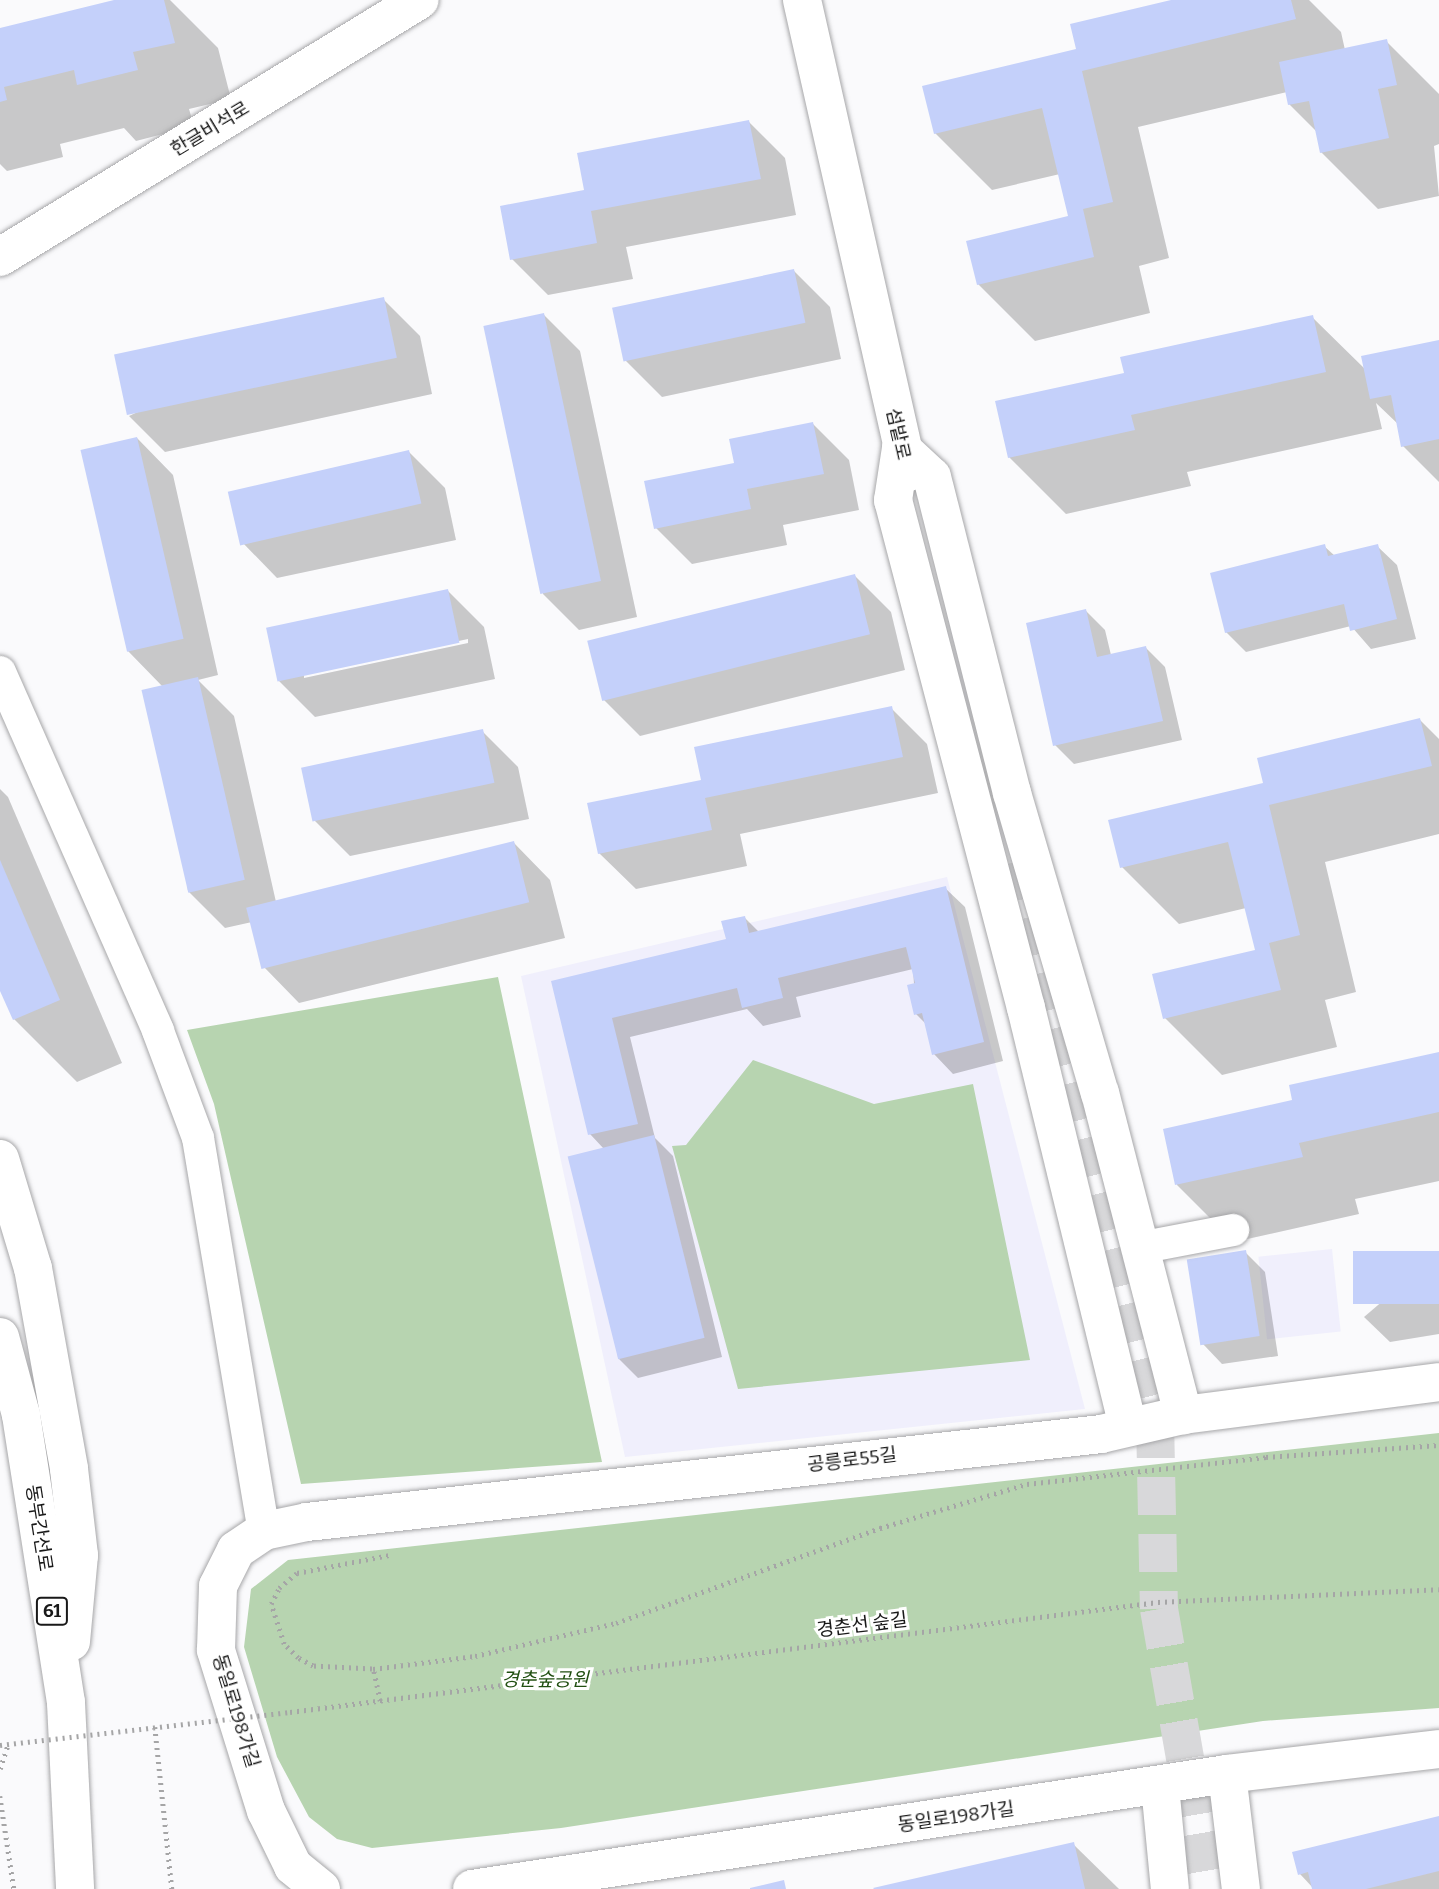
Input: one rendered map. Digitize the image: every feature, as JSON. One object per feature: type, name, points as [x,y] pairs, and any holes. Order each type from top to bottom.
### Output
[{"type":"main road","name":"한글비석로","points":[[0,257],[420,0]]},
{"type":"main road","name":"섬밭로","points":[[802,0],[901,448],[1011,863]]},
{"type":"main road","points":[[901,448],[932,477],[1012,793],[1100,1093],[1183,1415]]},
{"type":"main road","points":[[901,448],[893,500],[1026,1008],[1128,1427]]},
{"type":"main road","points":[[0,1159],[33,1268],[69,1469],[79,1555],[66,1703]]},
{"type":"main road","name":"동부간선로","points":[[0,1337],[21,1415],[66,1703],[75,1889]]},
{"type":"main road","name":"공릉로55길","points":[[264,1531],[307,1522],[1101,1434],[1183,1415],[1439,1382]]},
{"type":"main road","name":"동일로198가길","points":[[264,1531],[236,1550],[218,1586],[216,1650],[266,1811],[293,1866],[321,1889]]},
{"type":"main road","name":"동일로198가길","points":[[472,1889],[1227,1774],[1439,1749]]},
{"type":"main road","points":[[1227,1774],[1241,1889]]},
{"type":"main road","points":[[1160,1786],[1170,1889]]},
{"type":"street","points":[[0,672],[158,1031],[198,1138],[264,1531]]},
{"type":"street","points":[[1139,1248],[1233,1230]]},
{"type":"path","points":[[390,1555],[297,1573],[279,1588],[271,1604],[284,1644],[298,1658],[313,1666],[373,1669],[475,1656],[616,1623],[880,1528],[1027,1484],[1266,1457],[1439,1445]]},
{"type":"path","name":"경춘선 숲길","points":[[0,1745],[380,1701],[1158,1602],[1439,1589]]},
{"type":"path","points":[[373,1669],[380,1701]]},
{"type":"path","points":[[155,1727],[172,1889]]},
{"type":"path","points":[[0,1769],[8,1744]]},
{"type":"path","points":[[0,1796],[13,1889]]},
{"type":"shaded area","points":[[947,877],[1085,1409],[625,1457],[521,976]]},
{"type":"shaded area","points":[[1332,1249],[1341,1332],[1267,1339],[1258,1257]]},
{"type":"green space","points":[[498,977],[602,1462],[301,1484],[214,1104],[187,1030]]},
{"type":"green space","points":[[753,1060],[874,1104],[973,1084],[1030,1360],[738,1389],[672,1146],[686,1145]]},
{"type":"green space","name":"경춘숲공원","points":[[1439,1433],[1439,1708],[1263,1721],[561,1828],[372,1848],[337,1839],[309,1817],[277,1757],[244,1647],[251,1589],[288,1560]]},
{"type":"building","points":[[114,0],[164,0],[175,43],[133,52],[138,70],[77,85],[74,70],[4,87],[7,100],[0,102],[0,28]]},
{"type":"building","points":[[1171,0],[1291,0],[1296,19],[1082,71],[1113,202],[1083,209],[1094,257],[977,285],[966,241],[1068,216],[1042,108],[934,134],[922,86],[1076,49],[1070,24]]},
{"type":"building","points":[[1387,39],[1397,85],[1378,89],[1389,138],[1320,153],[1309,101],[1288,105],[1279,62]]},
{"type":"building","points":[[749,120],[761,179],[591,211],[597,243],[510,260],[500,206],[584,190],[577,153]]},
{"type":"building","points":[[794,269],[805,323],[623,361],[612,308]]},
{"type":"building","points":[[384,297],[397,358],[127,415],[114,354]]},
{"type":"building","points":[[544,313],[601,581],[540,594],[483,326]]},
{"type":"building","points":[[1313,315],[1326,372],[1131,415],[1135,430],[1008,458],[995,401],[1124,373],[1120,357]]},
{"type":"building","points":[[1439,340],[1439,439],[1401,447],[1391,395],[1370,399],[1361,356]]},
{"type":"building","points":[[813,422],[824,474],[747,489],[751,509],[654,529],[644,481],[734,463],[729,439]]},
{"type":"building","points":[[137,437],[184,639],[127,652],[80,450]]},
{"type":"building","points":[[409,450],[421,504],[240,545],[228,492]]},
{"type":"building","points":[[1325,544],[1328,556],[1378,544],[1397,619],[1350,631],[1344,604],[1225,633],[1210,573]]},
{"type":"building","points":[[855,574],[870,634],[602,701],[587,641]]},
{"type":"building","points":[[448,589],[459,643],[277,681],[266,628]]},
{"type":"building","points":[[1086,609],[1097,657],[1146,646],[1163,721],[1053,746],[1026,623]]},
{"type":"building","points":[[198,677],[245,880],[188,893],[141,690]]},
{"type":"building","points":[[892,706],[903,757],[705,798],[712,830],[598,854],[587,803],[701,780],[694,747]]},
{"type":"building","points":[[1420,718],[1432,766],[1269,805],[1300,935],[1269,943],[1281,990],[1163,1019],[1152,974],[1255,950],[1228,842],[1120,868],[1108,820],[1263,783],[1257,758]]},
{"type":"building","points":[[483,729],[494,783],[312,821],[301,768]]},
{"type":"building","points":[[514,841],[529,902],[261,969],[246,908]]},
{"type":"building","points":[[0,860],[60,1000],[13,1020],[0,991]]},
{"type":"building","points":[[946,886],[984,1042],[932,1055],[922,1013],[914,1015],[907,985],[915,983],[906,947],[778,978],[783,998],[742,1008],[737,988],[612,1018],[638,1124],[588,1135],[551,981],[726,939],[721,921],[745,916],[749,933]]},
{"type":"building","points":[[1439,1052],[1439,1112],[1299,1143],[1303,1157],[1175,1185],[1163,1129],[1292,1100],[1289,1085]]},
{"type":"building","points":[[654,1135],[705,1338],[618,1359],[568,1157]]},
{"type":"building","points":[[1246,1250],[1260,1336],[1200,1345],[1187,1259]]},
{"type":"building","points":[[1353,1251],[1439,1251],[1439,1304],[1353,1304]]},
{"type":"building","points":[[1439,1816],[1439,1871],[1366,1889],[1312,1889],[1308,1872],[1298,1875],[1292,1852]]},
{"type":"building","points":[[1074,1842],[1085,1889],[873,1888]]},
{"type":"building","points":[[784,1880],[786,1889],[750,1889],[750,1888]]},
{"type":"tunnel","points":[[1011,863],[1155,1420],[1159,1609],[1208,1889]]}]
